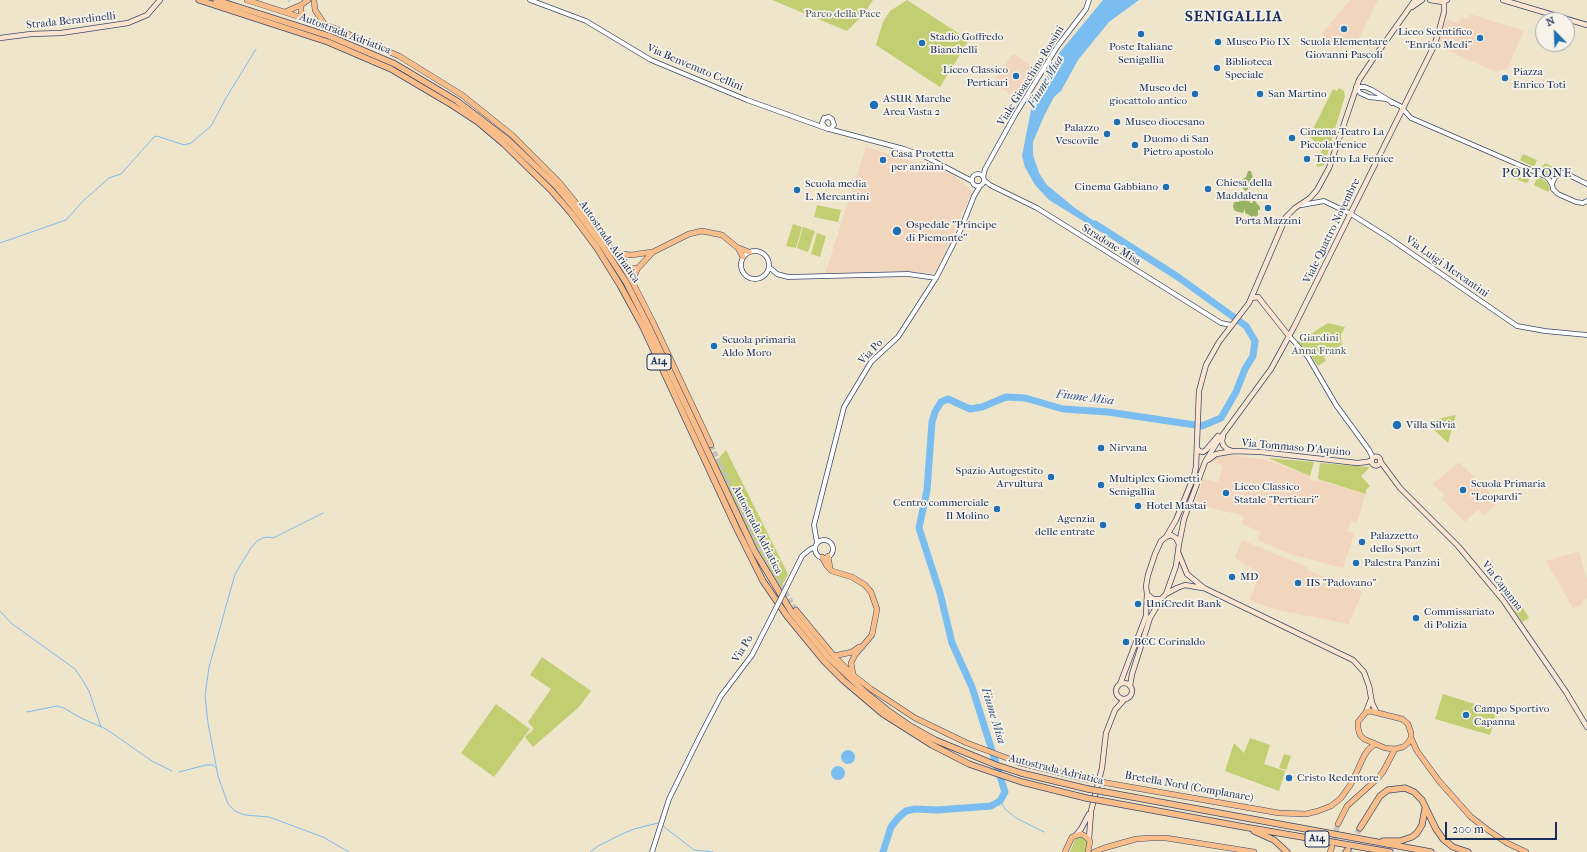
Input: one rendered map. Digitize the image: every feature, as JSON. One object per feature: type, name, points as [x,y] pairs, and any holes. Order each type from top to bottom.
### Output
[{"type":"highway","name":"Autostrada Adriatica","points":[[199,0],[273,20]]},
{"type":"highway","name":"Autostrada Adriatica","points":[[216,0],[273,20],[362,55],[432,92],[478,122],[504,144],[551,190],[571,213],[597,248],[620,285],[643,327],[745,547],[763,581],[787,616],[824,661],[862,698],[906,730],[969,764],[1022,782],[1086,798],[1390,852]]},
{"type":"highway","name":"Autostrada Adriatica","points":[[283,24],[330,36],[365,50],[395,64],[436,88],[481,119],[508,140],[555,185],[598,239],[626,282],[648,325],[754,550],[792,613],[828,657],[882,706],[922,733],[968,754],[1021,773],[1088,789],[1431,852]]},
{"type":"highway","points":[[1360,828],[1376,799],[1388,790],[1399,788],[1409,790],[1418,796],[1436,829],[1444,839],[1453,847],[1468,852]]},
{"type":"highway","points":[[1361,840],[1400,841],[1412,838],[1422,825],[1425,815],[1424,806]]},
{"type":"highway","points":[[1244,827],[1274,840],[1287,852]]},
{"type":"main road","points":[[247,0],[305,18],[399,56],[462,95],[512,135],[560,183],[579,205],[623,266],[633,283],[711,445]]},
{"type":"main road","points":[[284,12],[301,5],[308,0]]},
{"type":"main road","points":[[314,0],[315,10],[326,26]]},
{"type":"main road","points":[[1116,710],[1116,688],[1120,684],[1146,616],[1146,586],[1151,564],[1159,545],[1166,537],[1179,514],[1194,476],[1197,446],[1199,391],[1206,365],[1225,333],[1246,307],[1251,298],[1284,221],[1290,213],[1310,198],[1329,168],[1356,87],[1371,62],[1415,0]]},
{"type":"main road","points":[[1409,9],[1422,0]]},
{"type":"main road","points":[[1430,0],[1446,1]]},
{"type":"main road","points":[[1503,0],[1587,25]]},
{"type":"main road","name":"Viale Quattro Novembre","points":[[1233,421],[1271,369],[1289,336],[1403,109],[1439,31],[1446,1]]},
{"type":"main road","name":"Strada Berardinelli","points":[[0,38],[31,34],[62,33],[121,25],[140,19],[147,15],[158,2]]},
{"type":"main road","points":[[301,5],[301,12],[305,18]]},
{"type":"main road","points":[[305,18],[312,14],[315,10]]},
{"type":"main road","points":[[633,283],[634,276],[638,268],[653,252],[678,239],[702,231],[722,235],[730,239],[738,248],[743,257]]},
{"type":"main road","points":[[738,248],[749,252]]},
{"type":"main road","points":[[613,253],[630,255],[653,252]]},
{"type":"main road","points":[[623,266],[630,255]]},
{"type":"main road","points":[[623,266],[631,269],[638,268]]},
{"type":"main road","points":[[1251,298],[1258,297],[1289,336]]},
{"type":"main road","points":[[1197,446],[1199,451],[1203,452],[1206,450],[1233,421]]},
{"type":"main road","points":[[1166,594],[1176,566],[1184,518],[1205,462],[1233,421]]},
{"type":"main road","name":"Via Tommaso D'Aquino","points":[[1223,434],[1223,445],[1227,449],[1234,451]]},
{"type":"main road","name":"Via Tommaso D'Aquino","points":[[1205,462],[1216,454],[1234,451],[1261,452],[1377,464]]},
{"type":"main road","name":"Via Capanna","points":[[1372,459],[1378,457],[1377,464],[1386,470],[1410,498],[1465,555],[1499,595],[1553,672],[1587,727]]},
{"type":"main road","points":[[1372,459],[1371,462],[1377,464]]},
{"type":"main road","name":"Via Tommaso D'Aquino","points":[[1357,463],[1367,462],[1372,459]]},
{"type":"main road","points":[[1166,537],[1174,536],[1179,544]]},
{"type":"main road","points":[[1178,552],[1187,574],[1204,588],[1353,660],[1364,672],[1369,686],[1371,699],[1376,711]]},
{"type":"main road","points":[[828,556],[830,569]]},
{"type":"main road","points":[[822,557],[825,564],[830,569],[859,580],[871,592],[877,609],[872,635],[855,655],[851,663],[853,675]]},
{"type":"main road","points":[[1088,852],[1091,811],[1102,768],[1106,733],[1116,710],[1124,700],[1129,698],[1132,694],[1130,686],[1132,674],[1150,618],[1160,599],[1166,594],[1185,585],[1204,588]]},
{"type":"main road","points":[[1147,594],[1153,599],[1160,599]]},
{"type":"main road","name":"Bretella Nord (Complanare)","points":[[796,610],[834,656],[853,675],[871,689],[915,718],[967,743],[1020,763],[1090,780],[1279,813],[1306,814],[1331,806],[1341,798],[1351,784],[1364,756],[1368,750],[1376,744]]},
{"type":"main road","points":[[834,656],[852,652],[865,643]]},
{"type":"main road","points":[[844,655],[842,665],[851,663]]},
{"type":"main road","points":[[1120,684],[1126,683],[1130,686]]},
{"type":"main road","points":[[1117,696],[1124,700]]},
{"type":"main road","points":[[1371,699],[1366,712],[1358,722],[1360,735],[1364,739],[1385,748],[1394,749],[1408,747],[1417,751]]},
{"type":"main road","points":[[1366,712],[1376,711],[1402,719],[1408,724],[1411,738],[1417,751],[1471,817],[1507,843],[1526,852]]},
{"type":"main road","points":[[1403,747],[1411,738]]},
{"type":"main road","name":"Bretella Nord (Complanare)","points":[[1364,739],[1364,756]]},
{"type":"main road","points":[[1385,748],[1388,760]]},
{"type":"main road","points":[[1338,824],[1347,806],[1377,779],[1394,749]]},
{"type":"main road","points":[[1065,852],[1070,839],[1082,830],[1091,811]]},
{"type":"main road","points":[[1076,835],[1083,835],[1097,847],[1104,848]]},
{"type":"main road","points":[[1094,852],[1136,839],[1151,838],[1166,838],[1254,852]]},
{"type":"street","name":"Via Benvenuto Cellini","points":[[530,0],[586,21],[640,54],[663,66],[747,100],[815,124],[904,149],[926,157],[981,186]]},
{"type":"street","name":"Viale Gioacchino Rossini","points":[[981,186],[988,163],[1041,72],[1086,9],[1089,0]]},
{"type":"street","points":[[1356,87],[1360,93],[1369,97],[1388,100]]},
{"type":"street","points":[[1356,87],[1365,87],[1403,109],[1412,118],[1547,177],[1555,177],[1562,173],[1587,184]]},
{"type":"street","points":[[834,125],[825,126],[824,118],[829,117],[834,120],[834,125],[840,132]]},
{"type":"street","name":"Viale Gioacchino Rossini","points":[[973,183],[976,175],[988,163]]},
{"type":"street","name":"Via Benvenuto Cellini","points":[[958,173],[976,175],[984,178]]},
{"type":"street","points":[[1547,177],[1552,184],[1553,189],[1558,194],[1576,202],[1583,203],[1587,201]]},
{"type":"street","points":[[1552,184],[1555,177]]},
{"type":"street","name":"Stradone Misa","points":[[984,178],[990,186]]},
{"type":"street","name":"Via Po","points":[[973,183],[974,196]]},
{"type":"street","name":"Stradone Misa","points":[[981,186],[990,186],[1037,208],[1221,324],[1231,325]]},
{"type":"street","name":"Via Po","points":[[816,553],[814,530],[815,519],[844,407],[871,362],[898,337],[936,278],[961,229],[974,196],[981,186]]},
{"type":"street","name":"Via Luigi Mercantini","points":[[1301,205],[1324,201],[1350,214],[1389,238],[1517,326],[1545,331],[1587,335]]},
{"type":"street","points":[[769,267],[766,272],[758,278],[748,276],[741,268],[743,257],[749,252],[756,251],[763,253],[768,259],[769,267],[774,273]]},
{"type":"street","points":[[766,272],[799,278],[908,274],[936,278]]},
{"type":"street","points":[[1221,324],[1225,333]]},
{"type":"street","points":[[1289,336],[1308,357],[1336,405],[1369,450],[1372,459]]},
{"type":"street","points":[[805,553],[816,553],[822,557],[828,556],[832,550],[832,545],[828,541],[815,534]]},
{"type":"street","name":"Via Po","points":[[652,852],[668,799],[714,709],[730,683],[752,655],[805,553],[824,540]]},
{"type":"shaded area","name":"Scuola Elementare Giovanni Pascoli","points":[[1350,0],[1378,0],[1357,42],[1351,38],[1341,50],[1322,34]]},
{"type":"shaded area","name":"Liceo Scentifico \"Enrico Medi\"","points":[[1470,14],[1524,31],[1507,69],[1496,72],[1436,45],[1447,19],[1458,23],[1461,18],[1468,19]]},
{"type":"shaded area","name":"Liceo Classico Perticari","points":[[1014,54],[1038,72],[1019,99],[999,87],[1000,84],[994,81],[1011,56]]},
{"type":"shaded area","name":"Ospedale \"Principe di Piemonte\"","points":[[866,147],[953,174],[972,191],[936,273],[909,272],[825,274]]},
{"type":"shaded area","points":[[1225,454],[1267,460],[1310,476],[1310,480],[1318,480],[1365,494],[1357,523],[1351,521],[1347,531],[1354,534],[1343,568],[1290,554],[1258,540],[1261,532],[1242,524],[1244,516],[1195,504],[1203,479],[1218,482],[1223,466],[1211,461],[1215,457]]},
{"type":"shaded area","name":"Scuola Primaria \"Leopardi\"","points":[[1459,462],[1499,502],[1484,515],[1478,510],[1465,522],[1442,499],[1445,496],[1433,484]]},
{"type":"shaded area","name":"IIS \"Padovano\"","points":[[1242,540],[1307,567],[1307,570],[1362,592],[1349,624],[1273,609],[1250,600],[1260,573],[1235,558]]},
{"type":"shaded area","points":[[1579,551],[1587,580],[1587,599],[1582,601],[1583,604],[1573,608],[1546,561]]},
{"type":"green space","name":"Parco della Pace","points":[[772,0],[873,0],[864,14],[847,31]]},
{"type":"green space","name":"Stadio Goffredo Bianchelli","points":[[907,0],[969,40],[940,87],[876,45],[883,22],[890,11]]},
{"type":"green space","points":[[1339,88],[1344,91],[1345,96],[1324,165],[1318,167],[1316,165],[1323,147],[1309,137],[1333,89],[1337,91]]},
{"type":"green space","points":[[1523,154],[1537,160],[1535,165],[1532,166],[1520,160]]},
{"type":"green space","points":[[1545,163],[1559,169],[1550,174],[1546,173],[1542,167]]},
{"type":"green space","points":[[1516,169],[1529,174],[1530,177],[1528,182],[1526,183],[1513,178],[1512,175]]},
{"type":"green space","points":[[1248,171],[1251,171],[1254,181],[1248,185],[1248,189],[1246,191],[1243,189],[1242,185],[1239,185],[1238,182],[1246,177]]},
{"type":"green space","points":[[1540,178],[1547,182],[1550,189],[1548,192],[1534,185],[1536,180]]},
{"type":"green space","points":[[1241,192],[1248,196],[1250,203],[1254,200],[1260,207],[1260,210],[1258,210],[1258,215],[1254,218],[1245,213],[1245,209],[1243,213],[1235,211],[1233,207],[1234,202],[1239,202],[1235,195],[1238,196]]},
{"type":"green space","points":[[817,205],[841,210],[838,222],[814,217]]},
{"type":"green space","points":[[793,224],[802,227],[796,248],[786,246]]},
{"type":"green space","points":[[803,227],[815,231],[808,252],[797,248]]},
{"type":"green space","points":[[817,233],[826,236],[820,257],[811,254]]},
{"type":"green space","name":"Giardini Anna Frank","points":[[1328,323],[1345,327],[1341,335],[1342,348],[1340,350],[1335,349],[1324,357],[1326,361],[1318,366],[1307,350],[1298,342]]},
{"type":"green space","points":[[1456,415],[1448,443],[1430,426],[1433,420]]},
{"type":"green space","points":[[726,450],[788,574],[780,589],[761,558],[715,463]]},
{"type":"green space","points":[[1268,458],[1314,462],[1310,476]]},
{"type":"green space","points":[[1320,463],[1370,467],[1361,476],[1370,486],[1366,490],[1366,494],[1318,479]]},
{"type":"green space","points":[[1518,600],[1529,618],[1522,622],[1510,604]]},
{"type":"green space","points":[[542,657],[591,691],[579,707],[533,747],[525,737],[534,729],[528,722],[551,689],[530,675]]},
{"type":"green space","name":"Campo Sportivo Capanna","points":[[1443,694],[1497,711],[1490,735],[1435,719]]},
{"type":"green space","points":[[496,704],[530,729],[494,777],[461,753]]},
{"type":"green space","points":[[1250,738],[1270,745],[1264,764],[1285,771],[1279,791],[1225,771],[1234,743],[1244,753]]},
{"type":"green space","points":[[1284,754],[1291,756],[1286,770],[1279,768]]},
{"type":"green space","points":[[1081,836],[1089,841],[1087,852],[1070,852],[1075,839]]},
{"type":"water","points":[[1103,0],[1139,0],[1109,22],[1078,60],[1061,91],[1054,97],[1033,142],[1033,155],[1039,173],[1047,185],[1075,208],[1103,227],[1101,232],[1049,200],[1035,185],[1025,167],[1022,156],[1032,105],[1049,72],[1060,52]]},
{"type":"water","points":[[848,750],[853,752],[855,757],[853,762],[848,764],[843,762],[841,757],[843,752]]},
{"type":"water","points":[[838,766],[843,768],[845,773],[843,778],[838,780],[833,778],[831,773],[833,768]]},
{"type":"waterway","points":[[0,243],[66,220],[83,201],[109,178],[121,174],[154,137],[157,136],[184,145],[191,143],[211,126],[256,49]]},
{"type":"waterway","name":"Fiume Misa","points":[[883,852],[891,827],[906,811],[915,809],[937,810],[991,806],[1000,801],[1005,792],[972,687],[952,643],[940,593],[919,528],[927,490],[932,422],[935,412],[941,402],[948,399],[970,409],[982,407],[1006,397],[1025,398],[1063,409],[1108,412],[1202,426],[1221,418],[1236,392],[1245,369],[1253,356],[1255,341],[1246,326],[1178,277],[1095,224]]},
{"type":"waterway","points":[[323,513],[273,538],[263,538],[257,541],[251,548],[235,574],[209,667],[205,696],[208,723],[218,776],[228,804],[235,811],[245,815],[269,817],[323,837],[349,852]]},
{"type":"waterway","points":[[0,611],[11,623],[75,669],[89,691],[101,727]]},
{"type":"waterway","points":[[27,712],[57,706],[64,708],[81,718],[106,729],[152,761],[172,771]]},
{"type":"waterway","points":[[179,772],[206,765],[213,765],[216,768]]},
{"type":"waterway","points":[[1000,801],[1005,809],[1016,818],[1044,832]]},
{"type":"waterway","points":[[590,852],[598,846],[634,829],[658,823]]},
{"type":"waterway","points":[[663,826],[694,850],[713,852]]},
{"type":"tunnel","points":[[711,445],[759,548],[796,610]]},
{"type":"tunnel","points":[[1332,846],[1338,824]]},
{"type":"tunnel","points":[[1349,848],[1360,828]]},
{"type":"place","name":"Scuola Elementare Giovanni Pascoli","points":[[1344,29]]},
{"type":"place","name":"Poste Italiane Senigallia","points":[[1141,34]]},
{"type":"place","name":"Liceo Scentifico \"Enrico Medi\"","points":[[1480,38]]},
{"type":"place","name":"Museo Pio IX","points":[[1218,42]]},
{"type":"place","name":"Stadio Goffredo Bianchelli","points":[[922,43]]},
{"type":"place","name":"Biblioteca Speciale","points":[[1217,68]]},
{"type":"place","name":"Liceo Classico Perticari","points":[[1016,76]]},
{"type":"place","name":"Piazza Enrico Toti","points":[[1505,78]]},
{"type":"place","name":"Museo del giocattolo antico","points":[[1195,94]]},
{"type":"place","name":"San Martino","points":[[1260,94]]},
{"type":"place","name":"ASUR Marche Area Vasta 2","points":[[874,105]]},
{"type":"place","name":"Museo diocesano","points":[[1117,122]]},
{"type":"place","name":"Palazzo Vescovile","points":[[1107,134]]},
{"type":"place","name":"Cinema Teatro La Piccola Fenice","points":[[1292,138]]},
{"type":"place","name":"Duomo di San Pietro apostolo","points":[[1135,145]]},
{"type":"place","name":"Teatro La Fenice","points":[[1307,159]]},
{"type":"place","name":"Casa Protetta per anziani","points":[[883,160]]},
{"type":"place","name":"Cinema Gabbiano","points":[[1166,187]]},
{"type":"place","name":"Chiesa della Maddalena","points":[[1208,189]]},
{"type":"place","name":"Scuola media L. Mercantini","points":[[797,190]]},
{"type":"place","name":"Porta Mazzini","points":[[1268,208]]},
{"type":"place","name":"Ospedale \"Principe di Piemonte\"","points":[[897,231]]},
{"type":"place","name":"Scuola primaria Aldo Moro","points":[[714,346]]},
{"type":"place","name":"Villa Silvia","points":[[1397,425]]},
{"type":"place","name":"Nirvana","points":[[1101,448]]},
{"type":"place","name":"Spazio Autogestito Arvultura","points":[[1051,477]]},
{"type":"place","name":"Multiplex Giometti Senigallia","points":[[1101,485]]},
{"type":"place","name":"Scuola Primaria \"Leopardi\"","points":[[1463,490]]},
{"type":"place","name":"Liceo Classico Statale \"Perticari\"","points":[[1226,493]]},
{"type":"place","name":"Hotel Mastai","points":[[1138,506]]},
{"type":"place","name":"Centro commerciale Il Molino","points":[[997,509]]},
{"type":"place","name":"Agenzia delle entrate","points":[[1103,525]]},
{"type":"place","name":"Palazzetto dello Sport","points":[[1362,542]]},
{"type":"place","name":"Palestra Panzini","points":[[1356,563]]},
{"type":"place","name":"MD","points":[[1232,577]]},
{"type":"place","name":"IIS \"Padovano\"","points":[[1298,583]]},
{"type":"place","name":"UniCredit Bank","points":[[1138,604]]},
{"type":"place","name":"Commissariato di Polizia","points":[[1416,618]]},
{"type":"place","name":"BCC Corinaldo","points":[[1126,642]]},
{"type":"place","name":"Campo Sportivo Capanna","points":[[1466,715]]},
{"type":"place","name":"Cristo Redentore","points":[[1289,778]]},
{"type":"district","name":"SENIGALLIA","points":[[1234,17]]},
{"type":"district","name":"PORTONE","points":[[1537,174]]}]
